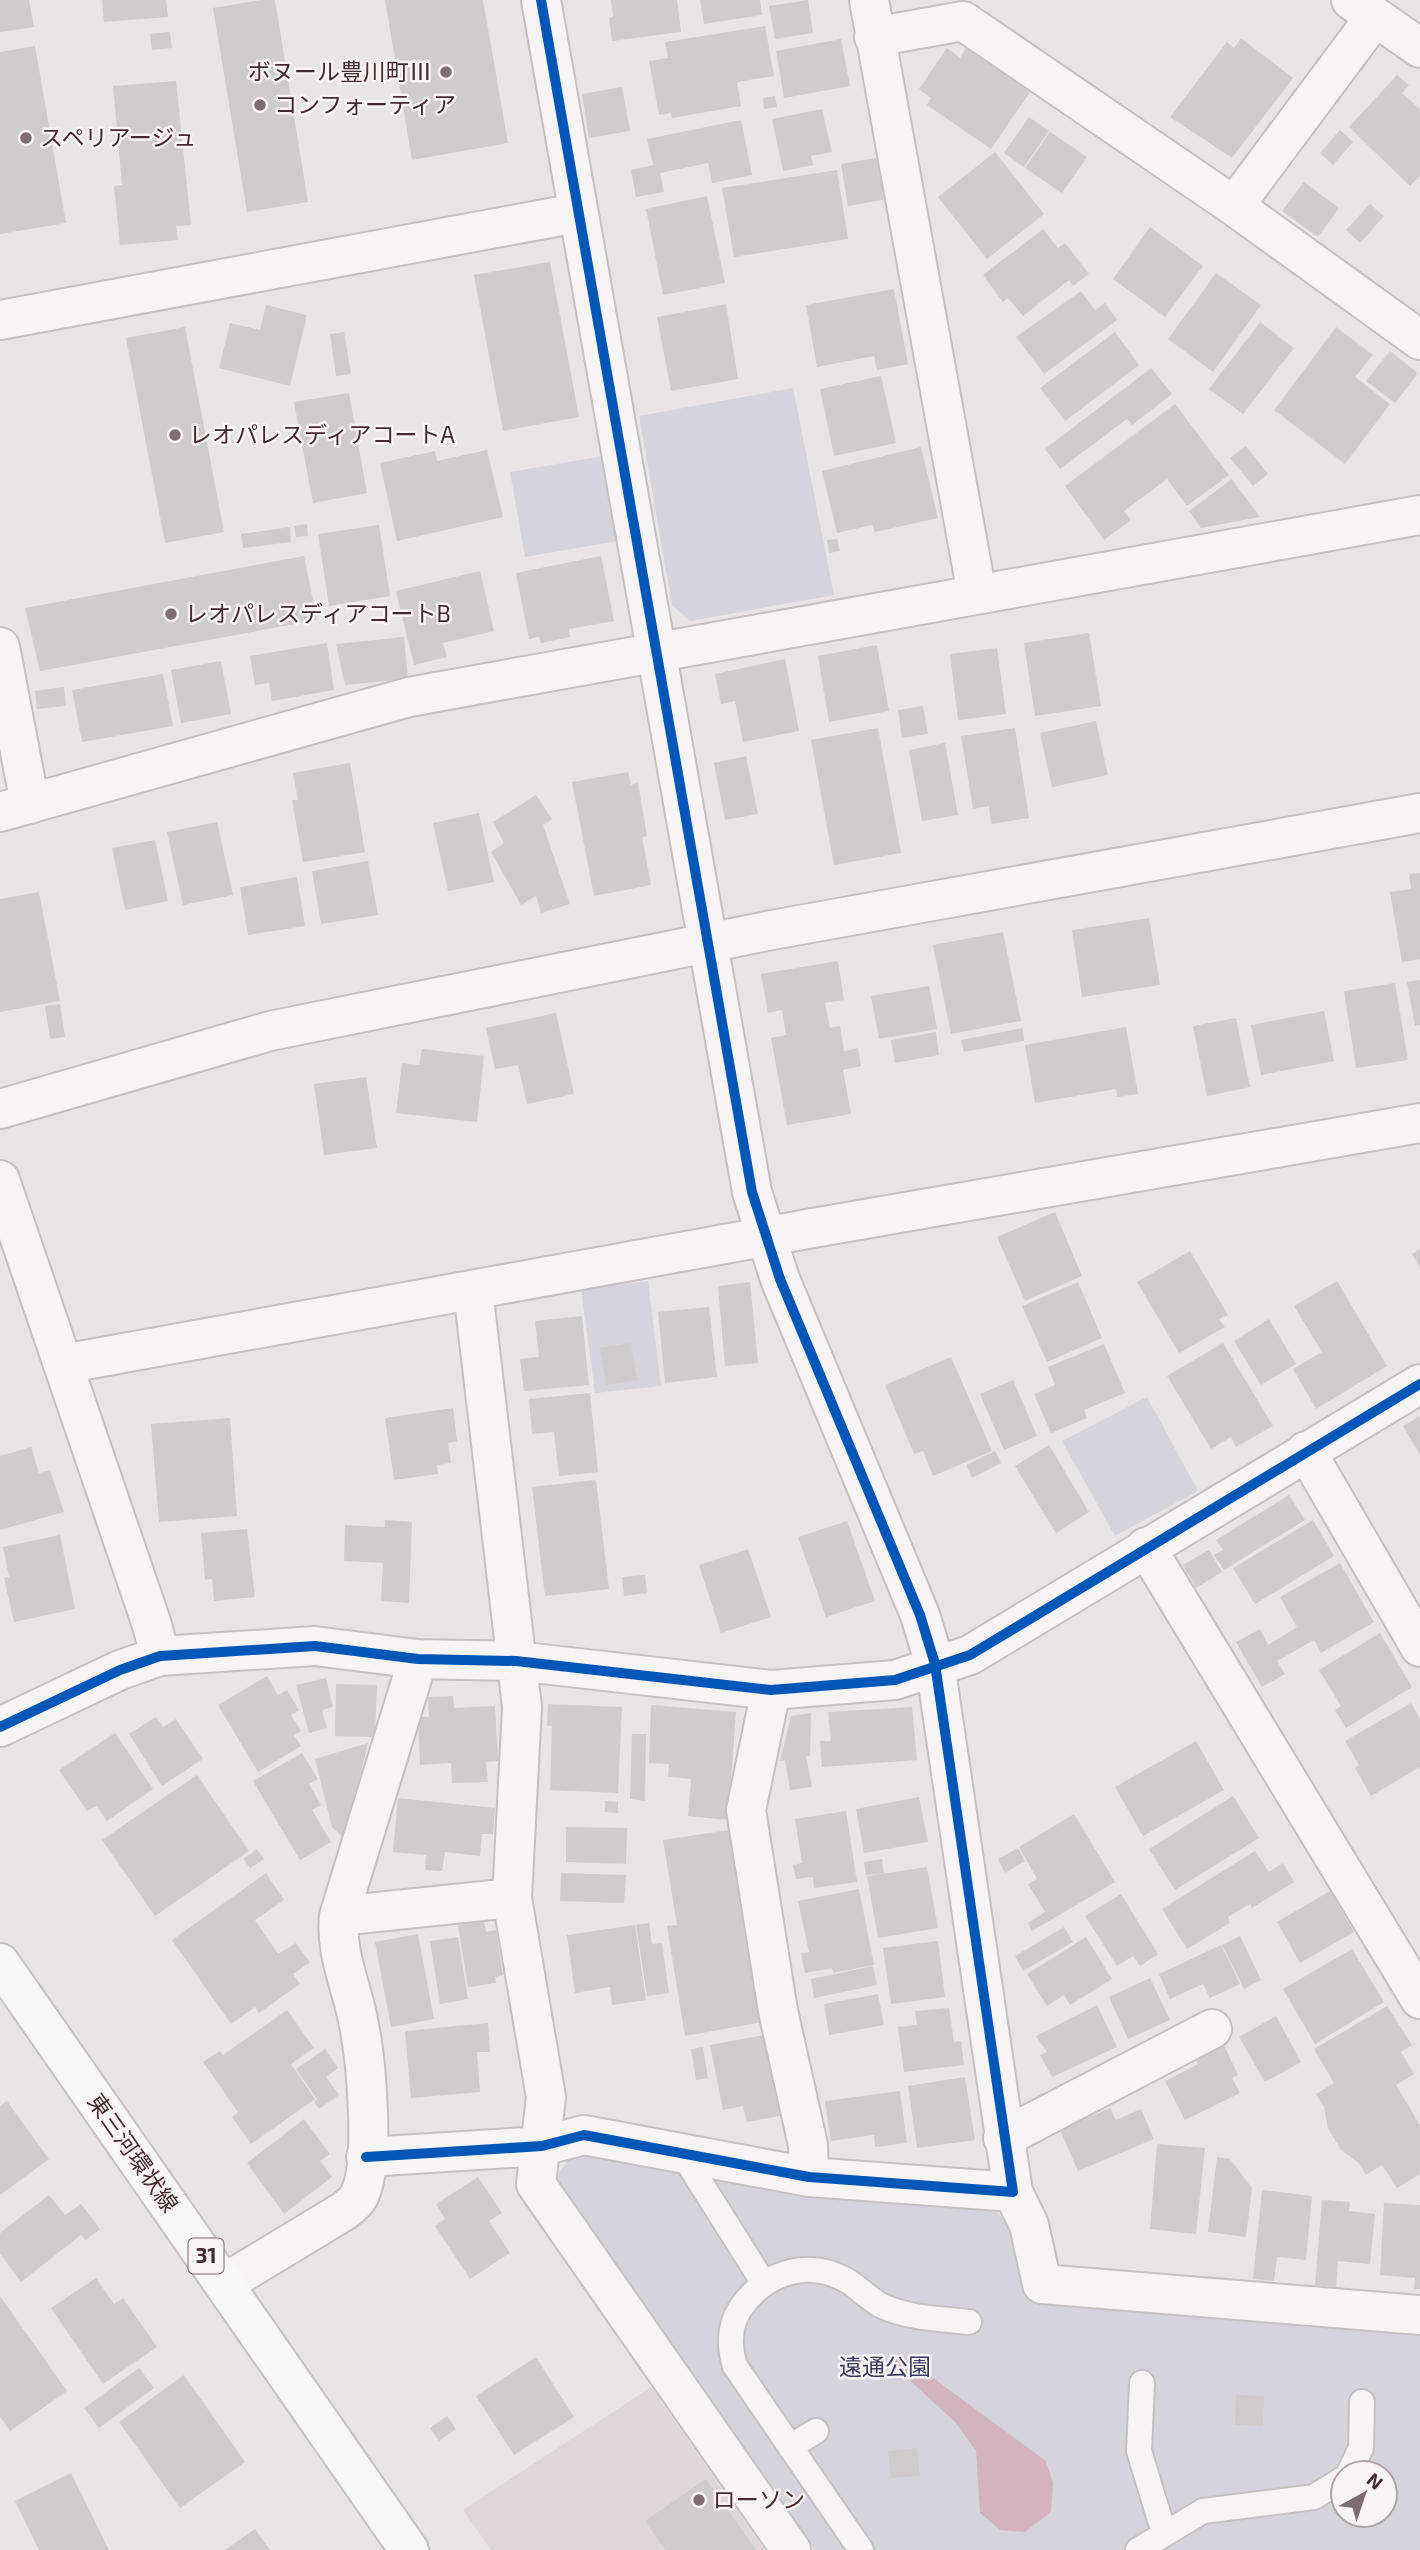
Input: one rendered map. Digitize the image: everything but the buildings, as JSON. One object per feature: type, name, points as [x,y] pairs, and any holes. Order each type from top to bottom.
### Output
[{"type":"main road","name":"東三河環状線","points":[[0,1963],[410,2550]]},
{"type":"street","points":[[541,0],[752,1192],[780,1279],[920,1615],[935,1664],[1003,2137],[1013,2192],[1029,2225],[1042,2284],[1420,2315]]},
{"type":"street","points":[[1234,206],[1363,9],[1420,48]]},
{"type":"street","points":[[977,594],[871,18],[963,21],[1234,206],[1420,340]]},
{"type":"street","points":[[0,320],[577,213]]},
{"type":"street","points":[[0,647],[15,808],[409,697],[1420,515]]},
{"type":"street","points":[[0,1109],[270,1031],[709,942],[1420,813]]},
{"type":"street","points":[[63,1364],[1420,1123]]},
{"type":"street","points":[[0,1180],[152,1625],[160,1656]]},
{"type":"street","points":[[473,1290],[522,1707],[512,1898],[546,2097],[537,2184],[791,2550]]},
{"type":"street","points":[[0,1727],[120,1670],[160,1656],[315,1646],[418,1660],[516,1661],[771,1690],[895,1680],[935,1664],[970,1655],[1420,1384]]},
{"type":"street","points":[[1306,1451],[1420,1647]]},
{"type":"street","points":[[1146,1547],[1420,1999]]},
{"type":"street","points":[[225,2283],[344,2211],[359,2198],[365,2179],[368,2126],[358,2022],[337,1936],[339,1916],[418,1660]]},
{"type":"street","points":[[771,1690],[746,1810],[778,2011],[808,2145],[809,2177]]},
{"type":"street","points":[[339,1916],[512,1898]]},
{"type":"street","points":[[1003,2137],[1212,2029]]},
{"type":"street","points":[[366,2157],[542,2146],[584,2135],[809,2177],[1013,2192]]},
{"type":"lane","points":[[683,2155],[763,2283]]},
{"type":"lane","points":[[861,2550],[748,2389],[730,2351],[730,2335],[736,2318],[743,2304],[763,2283],[793,2271],[824,2271],[844,2278],[879,2304],[894,2310],[969,2322]]},
{"type":"lane","points":[[1142,2383],[1139,2451],[1164,2533]]},
{"type":"lane","points":[[1355,2459],[1360,2448],[1362,2402]]},
{"type":"lane","points":[[790,2447],[816,2431]]},
{"type":"lane","points":[[1138,2550],[1203,2511],[1314,2497],[1329,2488]]},
{"type":"shaded area","points":[[899,2353],[1046,2461],[1053,2483],[1051,2512],[1025,2532],[1000,2530],[980,2513],[976,2451],[956,2423],[890,2362]]},
{"type":"shaded area","points":[[651,2387],[765,2550],[491,2550],[463,2510]]},
{"type":"green space","points":[[793,388],[834,595],[690,621],[672,605],[639,416]]},
{"type":"green space","points":[[603,456],[618,541],[525,557],[510,472]]},
{"type":"green space","points":[[648,1281],[661,1386],[595,1393],[581,1289]]},
{"type":"green space","points":[[1147,1397],[1198,1491],[1115,1536],[1062,1441]]},
{"type":"green space","name":"遠通公園","points":[[573,2153],[714,2179],[995,2211],[1017,2230],[1033,2299],[1420,2329],[1420,2550],[814,2550],[555,2178]]},
{"type":"cycle path","points":[[366,2157],[542,2146],[584,2135],[809,2177],[1013,2192],[935,1664],[920,1615],[780,1279],[752,1192],[541,0]]},
{"type":"cycle path","points":[[0,1727],[120,1670],[160,1656],[315,1646],[418,1659],[516,1661],[771,1690],[895,1680],[970,1655],[1420,1384]]},
{"type":"place","name":"ボヌール豊川町Ⅲ","points":[[446,72]]},
{"type":"place","name":"コンフォーティア","points":[[260,105]]},
{"type":"place","name":"スペリアージュ","points":[[26,138]]},
{"type":"place","name":"レオパレスディアコートA","points":[[175,435]]},
{"type":"place","name":"レオパレスディアコートB","points":[[171,614]]},
{"type":"place","name":"ローソン","points":[[699,2500]]}]
